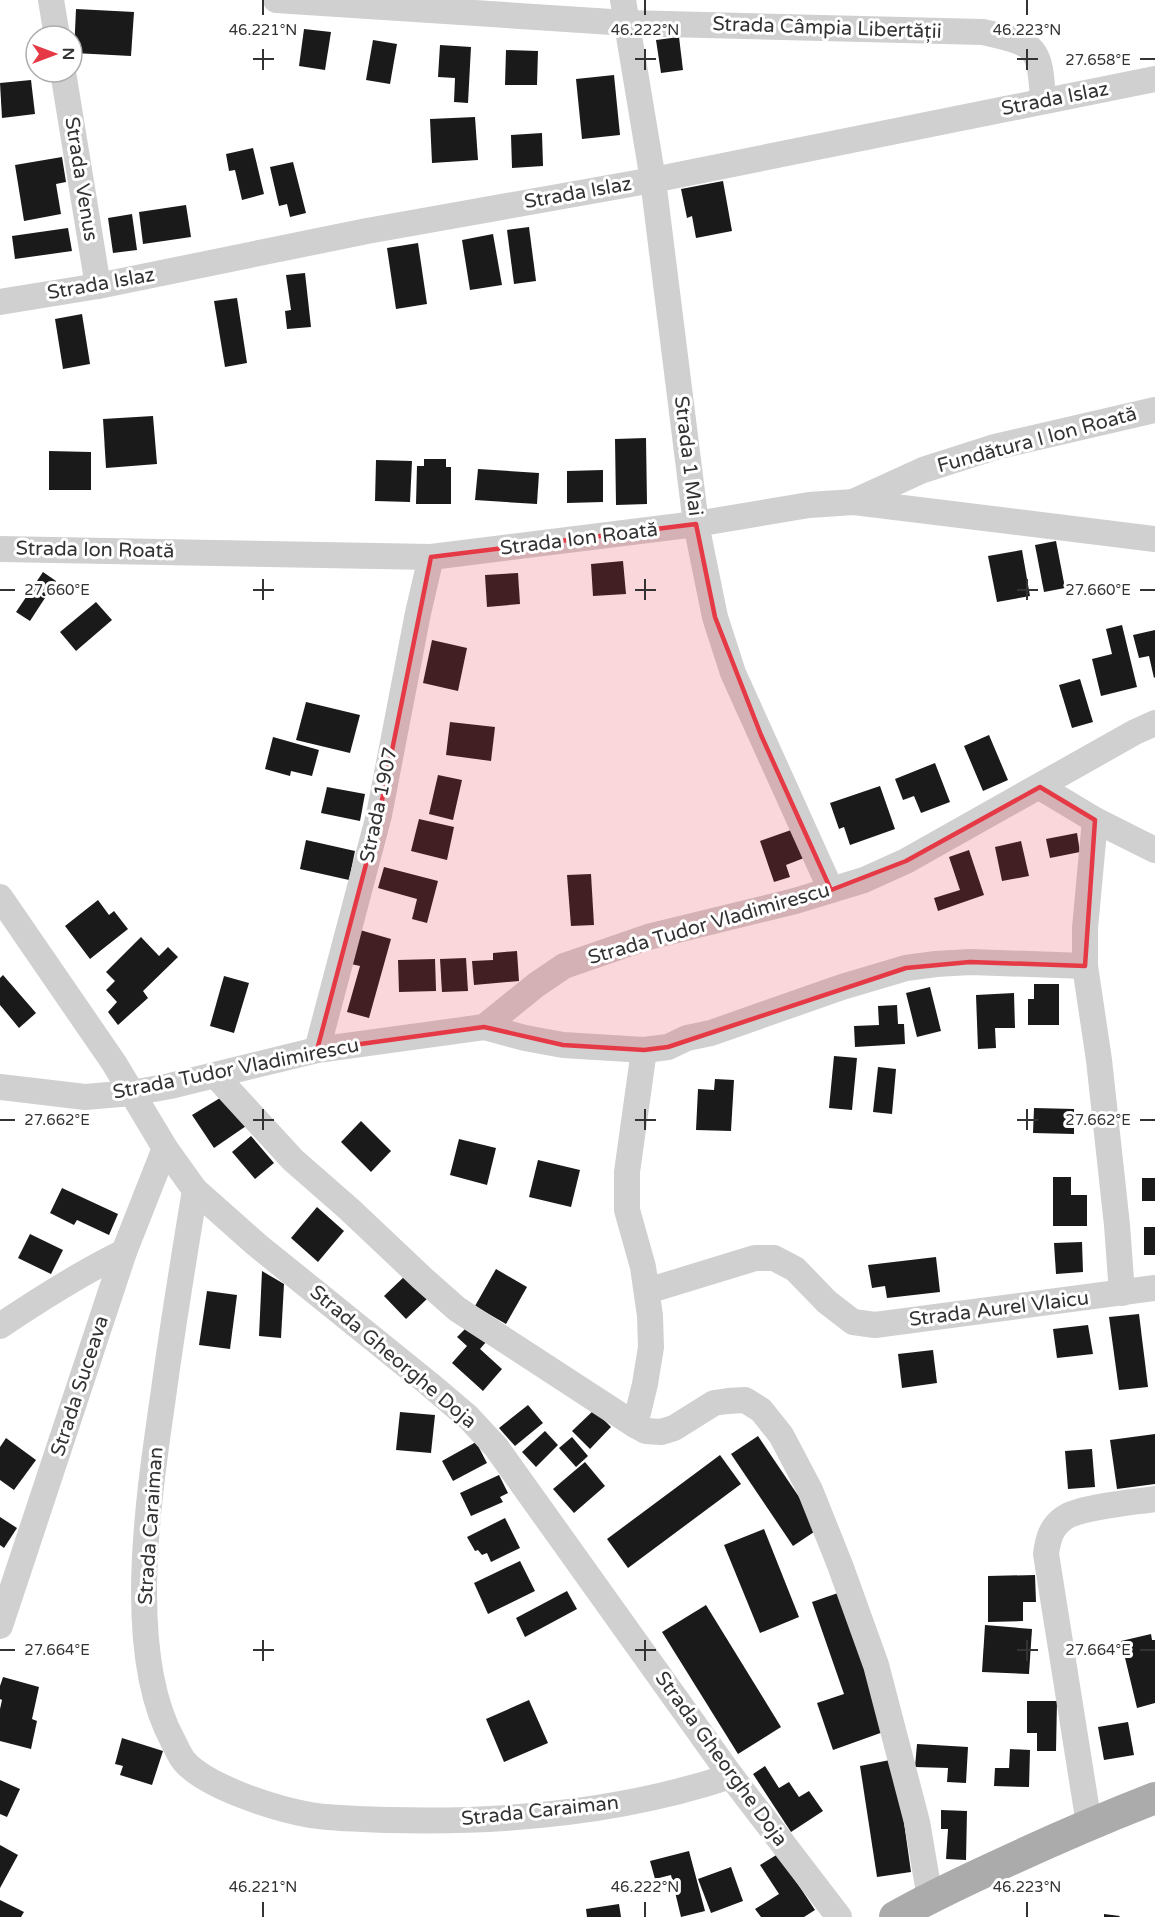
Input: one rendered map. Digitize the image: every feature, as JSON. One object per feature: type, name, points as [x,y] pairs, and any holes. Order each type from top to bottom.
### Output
[{"type":"main road","points":[[895,1917],[930,1898],[1089,1824],[1155,1798]]},
{"type":"street","points":[[51,0],[55,24]]},
{"type":"street","name":"Strada Câmpia Libertății","points":[[276,0],[625,11],[983,32],[1011,38],[1029,45],[1041,69],[1043,101]]},
{"type":"street","name":"Strada 1 Mai","points":[[625,11],[653,180],[696,524],[715,617],[733,673],[831,890]]},
{"type":"street","name":"Strada Islaz","points":[[0,302],[98,286],[367,231],[653,180],[1155,79]]},
{"type":"street","name":"Strada Venus","points":[[65,84],[98,286]]},
{"type":"street","name":"Fundătura I Ion Roată","points":[[854,502],[923,470],[995,447],[1155,410]]},
{"type":"street","name":"Strada Ion Roată","points":[[0,549],[431,557],[696,524],[808,506],[854,502],[1155,539]]},
{"type":"street","name":"Strada 1907","points":[[317,1050],[379,815],[431,557]]},
{"type":"street","name":"Strada Tudor Vladimirescu","points":[[0,1087],[86,1097],[132,1093],[317,1050],[484,1027],[536,985],[564,966],[648,937],[864,880],[906,861],[1155,723]]},
{"type":"street","points":[[1040,787],[1095,820],[1155,850]]},
{"type":"street","points":[[1095,820],[1087,889],[1085,966],[1095,1024],[1122,1293]]},
{"type":"street","name":"Strada Gheorghe Doja","points":[[0,897],[114,1063],[165,1148],[195,1190],[256,1245],[468,1417],[489,1440],[731,1776],[839,1917]]},
{"type":"street","points":[[484,1027],[562,1045],[644,1050],[668,1047],[687,1038],[711,1033],[842,987],[906,968],[970,962],[1085,966]]},
{"type":"street","points":[[635,1425],[651,1347],[644,1267],[627,1210],[627,1172],[644,1050]]},
{"type":"street","points":[[214,1075],[293,1160],[457,1309],[635,1425],[646,1431],[661,1432],[674,1428],[714,1403],[745,1400],[761,1410],[781,1435],[810,1490],[876,1665],[917,1822],[930,1898]]},
{"type":"street","name":"Strada Suceava","points":[[0,1626],[124,1252],[165,1148]]},
{"type":"street","name":"Strada Caraiman","points":[[195,1190],[158,1432],[147,1524],[144,1580],[145,1629],[152,1685],[163,1724],[184,1762],[213,1783],[250,1799],[309,1815],[418,1821],[584,1810],[675,1793],[731,1776]]},
{"type":"street","points":[[0,1326],[84,1273],[124,1252]]},
{"type":"street","name":"Strada Aurel Vlaicu","points":[[646,1291],[755,1258],[774,1258],[795,1269],[827,1302],[853,1322],[875,1325],[1155,1288]]},
{"type":"street","points":[[1089,1824],[1046,1554],[1048,1539],[1053,1529],[1065,1517],[1073,1514],[1155,1499]]},
{"type":"highlighted area","points":[[696,524],[715,617],[761,735],[831,890],[906,861],[1040,787],[1095,820],[1085,966],[970,962],[906,968],[668,1047],[644,1050],[563,1045],[484,1027],[317,1050],[379,815],[431,557]]},
{"type":"building","points":[[76,9],[134,12],[131,56],[84,54],[84,24],[75,24]]},
{"type":"building","points":[[304,29],[331,32],[325,70],[299,66]]},
{"type":"building","points":[[679,37],[683,70],[661,73],[656,40]]},
{"type":"building","points":[[373,40],[397,44],[390,84],[366,80]]},
{"type":"building","points":[[440,45],[471,47],[468,103],[454,102],[455,78],[438,77]]},
{"type":"building","points":[[506,50],[538,51],[537,85],[505,85]]},
{"type":"building","points":[[614,75],[620,135],[582,139],[576,79]]},
{"type":"building","points":[[24,81],[24,84],[31,84],[35,114],[2,118],[0,83]]},
{"type":"building","points":[[475,117],[478,160],[432,163],[430,119]]},
{"type":"building","points":[[542,133],[543,166],[512,168],[511,135]]},
{"type":"building","points":[[253,148],[264,194],[242,200],[235,170],[229,171],[226,154]]},
{"type":"building","points":[[62,157],[66,182],[56,184],[61,214],[24,221],[15,165]]},
{"type":"building","points":[[293,162],[306,213],[290,217],[287,204],[279,206],[270,167]]},
{"type":"building","points":[[723,181],[732,231],[696,238],[692,216],[687,218],[681,189]]},
{"type":"building","points":[[186,205],[191,237],[143,244],[139,212]]},
{"type":"building","points":[[132,214],[137,250],[113,253],[108,218]]},
{"type":"building","points":[[529,227],[536,281],[514,284],[507,230]]},
{"type":"building","points":[[68,228],[72,251],[15,259],[12,236]]},
{"type":"building","points":[[493,234],[502,285],[470,290],[462,240]]},
{"type":"building","points":[[418,243],[427,304],[396,309],[387,248]]},
{"type":"building","points":[[305,273],[311,327],[287,329],[285,311],[291,310],[286,275]]},
{"type":"building","points":[[237,298],[247,363],[225,367],[214,301]]},
{"type":"building","points":[[82,314],[90,364],[63,369],[55,319]]},
{"type":"building","points":[[153,416],[157,464],[106,468],[103,419]]},
{"type":"building","points":[[646,438],[647,504],[616,505],[615,439]]},
{"type":"building","points":[[49,451],[91,452],[91,490],[49,490]]},
{"type":"building","points":[[424,459],[446,459],[446,467],[451,467],[451,504],[416,504],[417,466],[424,466]]},
{"type":"building","points":[[376,460],[412,461],[410,502],[375,501]]},
{"type":"building","points":[[478,469],[539,473],[537,504],[475,500]]},
{"type":"building","points":[[603,470],[603,502],[567,503],[567,471]]},
{"type":"building","points":[[1056,541],[1065,588],[1044,592],[1035,545]]},
{"type":"building","points":[[1022,550],[1030,596],[997,602],[988,556]]},
{"type":"building","points":[[623,561],[626,594],[593,596],[591,564]]},
{"type":"building","points":[[43,572],[56,581],[30,621],[16,612]]},
{"type":"building","points":[[518,573],[520,604],[487,607],[485,575]]},
{"type":"building","points":[[96,602],[112,620],[76,651],[60,632]]},
{"type":"building","points":[[1122,625],[1137,687],[1101,696],[1092,659],[1112,654],[1106,629]]},
{"type":"building","points":[[1155,630],[1154,678],[1149,656],[1139,658],[1133,635]]},
{"type":"building","points":[[432,640],[467,648],[458,691],[423,683]]},
{"type":"building","points":[[1080,679],[1093,722],[1072,728],[1059,685]]},
{"type":"building","points":[[306,702],[360,715],[350,753],[296,740]]},
{"type":"building","points":[[450,722],[495,727],[491,761],[446,755]]},
{"type":"building","points":[[989,735],[1008,780],[983,791],[964,746]]},
{"type":"building","points":[[273,737],[319,750],[312,776],[291,771],[290,776],[265,769]]},
{"type":"building","points":[[935,763],[950,802],[921,813],[914,796],[903,800],[895,779]]},
{"type":"building","points":[[438,775],[462,780],[453,820],[429,814]]},
{"type":"building","points":[[880,786],[895,829],[850,845],[844,827],[839,829],[830,803]]},
{"type":"building","points":[[327,787],[365,794],[360,821],[321,813]]},
{"type":"building","points":[[419,819],[454,827],[447,860],[411,851]]},
{"type":"building","points":[[794,829],[804,858],[786,865],[790,877],[774,882],[760,841]]},
{"type":"building","points":[[1077,833],[1080,852],[1050,858],[1046,839]]},
{"type":"building","points":[[306,840],[355,851],[349,880],[300,869]]},
{"type":"building","points":[[1021,841],[1029,876],[1002,881],[995,847]]},
{"type":"building","points":[[969,850],[984,895],[938,911],[934,898],[960,890],[949,857]]},
{"type":"building","points":[[384,867],[438,881],[427,923],[412,919],[417,899],[378,888]]},
{"type":"building","points":[[591,874],[594,925],[571,926],[567,875]]},
{"type":"building","points":[[98,900],[109,915],[114,911],[128,929],[90,959],[65,926]]},
{"type":"building","points":[[360,930],[391,939],[369,1018],[347,1012],[360,966],[351,964]]},
{"type":"building","points":[[141,937],[159,956],[168,947],[178,957],[143,991],[148,998],[118,1025],[108,1012],[117,1002],[106,990],[115,981],[106,972]]},
{"type":"building","points":[[517,951],[519,981],[474,985],[472,961],[493,960],[493,953]]},
{"type":"building","points":[[466,958],[468,991],[442,992],[440,959]]},
{"type":"building","points":[[435,959],[436,991],[399,992],[398,960]]},
{"type":"building","points":[[3,975],[36,1013],[19,1028],[0,1005],[0,978]]},
{"type":"building","points":[[224,976],[249,983],[234,1033],[210,1026]]},
{"type":"building","points":[[1034,984],[1059,984],[1059,1025],[1028,1025],[1028,999],[1034,999]]},
{"type":"building","points":[[930,987],[941,1031],[917,1037],[906,993]]},
{"type":"building","points":[[1014,993],[1015,1028],[995,1028],[996,1048],[978,1049],[976,995]]},
{"type":"building","points":[[897,1005],[898,1024],[904,1024],[905,1044],[855,1047],[854,1026],[879,1025],[878,1006]]},
{"type":"building","points":[[834,1056],[857,1058],[852,1110],[829,1108]]},
{"type":"building","points":[[878,1067],[896,1069],[892,1114],[873,1112]]},
{"type":"building","points":[[715,1079],[734,1080],[731,1131],[696,1130],[698,1089],[714,1090]]},
{"type":"building","points":[[225,1095],[249,1124],[214,1148],[192,1115]]},
{"type":"building","points":[[1034,1108],[1074,1109],[1074,1134],[1033,1133]]},
{"type":"building","points":[[361,1121],[391,1151],[371,1172],[341,1142]]},
{"type":"building","points":[[251,1136],[274,1163],[255,1179],[232,1152]]},
{"type":"building","points":[[459,1139],[496,1148],[487,1185],[450,1175]]},
{"type":"building","points":[[538,1160],[580,1170],[571,1207],[529,1197]]},
{"type":"building","points":[[1053,1177],[1071,1177],[1071,1195],[1087,1195],[1087,1226],[1053,1226]]},
{"type":"building","points":[[1142,1178],[1155,1178],[1155,1201],[1142,1201]]},
{"type":"building","points":[[62,1188],[118,1214],[109,1235],[77,1220],[74,1225],[50,1213]]},
{"type":"building","points":[[317,1207],[344,1231],[318,1262],[291,1238]]},
{"type":"building","points":[[1144,1227],[1155,1227],[1155,1255],[1144,1255]]},
{"type":"building","points":[[30,1234],[63,1250],[51,1274],[18,1258]]},
{"type":"building","points":[[1082,1242],[1083,1272],[1056,1274],[1054,1243]]},
{"type":"building","points":[[936,1257],[940,1292],[887,1298],[885,1286],[872,1288],[868,1265]]},
{"type":"building","points":[[496,1269],[527,1287],[506,1324],[475,1306]]},
{"type":"building","points":[[262,1271],[284,1284],[281,1338],[259,1336]]},
{"type":"building","points":[[407,1274],[429,1297],[406,1319],[384,1296]]},
{"type":"building","points":[[207,1291],[237,1295],[230,1349],[199,1345]]},
{"type":"building","points":[[1139,1314],[1148,1387],[1119,1390],[1109,1317]]},
{"type":"building","points":[[1088,1325],[1093,1354],[1057,1358],[1053,1329]]},
{"type":"building","points":[[468,1326],[486,1342],[480,1349],[502,1369],[483,1391],[452,1363],[467,1346],[457,1337]]},
{"type":"building","points":[[933,1350],[937,1383],[902,1388],[898,1354]]},
{"type":"building","points":[[528,1405],[543,1423],[515,1446],[499,1428]]},
{"type":"building","points":[[594,1410],[611,1427],[590,1449],[572,1431]]},
{"type":"building","points":[[400,1412],[435,1415],[431,1453],[396,1450]]},
{"type":"building","points":[[545,1431],[558,1445],[536,1467],[522,1452]]},
{"type":"building","points":[[1155,1434],[1155,1484],[1117,1489],[1110,1440]]},
{"type":"building","points":[[758,1436],[820,1528],[793,1546],[731,1454]]},
{"type":"building","points":[[572,1437],[588,1456],[576,1467],[559,1448]]},
{"type":"building","points":[[6,1438],[36,1460],[14,1490],[0,1480],[0,1447]]},
{"type":"building","points":[[476,1442],[487,1463],[453,1481],[442,1461]]},
{"type":"building","points":[[1092,1449],[1095,1487],[1068,1489],[1065,1451]]},
{"type":"building","points":[[720,1455],[741,1484],[628,1568],[607,1539]]},
{"type":"building","points":[[585,1462],[605,1486],[574,1513],[553,1489]]},
{"type":"building","points":[[499,1475],[508,1493],[500,1497],[503,1502],[471,1516],[460,1493]]},
{"type":"building","points":[[0,1517],[17,1528],[4,1548],[0,1545]]},
{"type":"building","points":[[505,1518],[520,1548],[491,1562],[487,1553],[482,1555],[478,1550],[475,1551],[467,1537]]},
{"type":"building","points":[[764,1529],[799,1617],[760,1633],[724,1545]]},
{"type":"building","points":[[520,1561],[535,1591],[488,1614],[474,1583]]},
{"type":"building","points":[[1035,1575],[1036,1602],[1023,1602],[1023,1621],[988,1622],[988,1576]]},
{"type":"building","points":[[567,1591],[577,1609],[525,1637],[516,1618]]},
{"type":"building","points":[[838,1593],[886,1731],[833,1750],[817,1703],[844,1694],[812,1602]]},
{"type":"building","points":[[706,1605],[781,1727],[738,1754],[662,1632]]},
{"type":"building","points":[[985,1625],[1032,1629],[1029,1674],[982,1672]]},
{"type":"building","points":[[1151,1634],[1152,1640],[1155,1640],[1155,1703],[1137,1708],[1121,1641]]},
{"type":"building","points":[[3,1677],[39,1687],[32,1719],[37,1721],[31,1749],[0,1741],[2,1700],[0,1699],[0,1686]]},
{"type":"building","points":[[529,1700],[548,1743],[504,1762],[486,1719]]},
{"type":"building","points":[[1027,1701],[1057,1701],[1056,1751],[1037,1751],[1037,1733],[1027,1733]]},
{"type":"building","points":[[1128,1722],[1134,1755],[1104,1760],[1098,1727]]},
{"type":"building","points":[[122,1738],[163,1751],[152,1785],[120,1775],[123,1766],[115,1764]]},
{"type":"building","points":[[917,1744],[968,1747],[966,1783],[947,1782],[948,1768],[915,1767]]},
{"type":"building","points":[[1010,1749],[1030,1750],[1029,1787],[994,1786],[995,1768],[1009,1768]]},
{"type":"building","points":[[895,1759],[911,1872],[877,1877],[860,1766]]},
{"type":"building","points":[[765,1766],[779,1788],[789,1782],[799,1797],[809,1791],[823,1811],[791,1832],[753,1774]]},
{"type":"building","points":[[0,1780],[20,1789],[7,1817],[0,1814]]},
{"type":"building","points":[[941,1810],[967,1811],[966,1860],[946,1859],[948,1829],[941,1829]]},
{"type":"building","points":[[0,1845],[18,1855],[0,1888]]},
{"type":"building","points":[[689,1851],[705,1911],[681,1917],[671,1875],[655,1879],[650,1861]]},
{"type":"building","points":[[778,1854],[815,1910],[804,1917],[761,1917],[755,1909],[779,1894],[760,1865]]},
{"type":"building","points":[[731,1867],[743,1901],[711,1913],[698,1879]]},
{"type":"building","points":[[0,1900],[24,1912],[21,1917],[0,1917]]},
{"type":"building","points":[[619,1904],[621,1917],[587,1917],[586,1909]]},
{"type":"building","points":[[1104,1914],[1120,1916],[1104,1917]]}]
